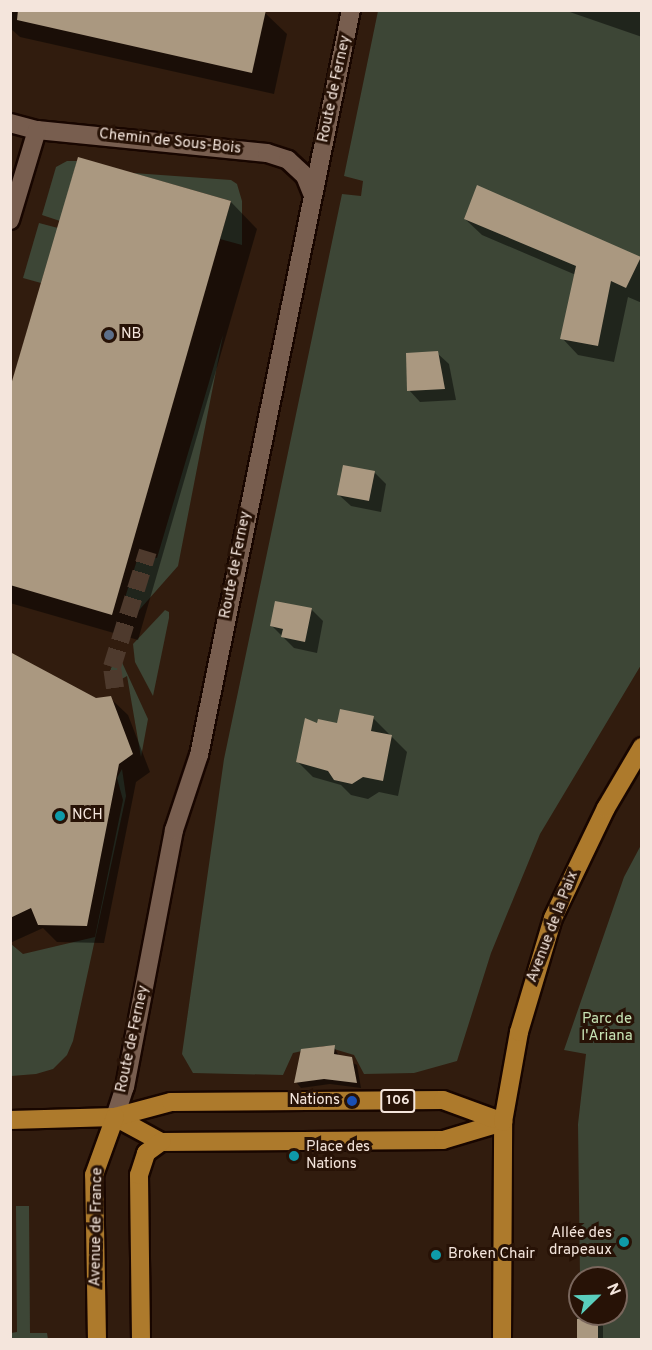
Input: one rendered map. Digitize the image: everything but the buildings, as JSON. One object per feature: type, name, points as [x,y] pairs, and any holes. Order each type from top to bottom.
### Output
[{"type":"main road","name":"Avenue de la Paix","points":[[504,1122],[529,992],[553,918],[606,808],[642,747]]},
{"type":"main road","name":"106","points":[[115,1117],[171,1102],[442,1100],[504,1122]]},
{"type":"main road","points":[[10,1120],[115,1117],[161,1142],[443,1140],[504,1122],[502,1340]]},
{"type":"main road","name":"Avenue de France","points":[[97,1340],[94,1175],[115,1117]]},
{"type":"main road","points":[[141,1340],[139,1175],[146,1153],[161,1142]]},
{"type":"street","name":"Route de Ferney","points":[[115,1117],[125,1088],[174,830],[199,755],[351,10]]},
{"type":"street","name":"Chemin de Sous-Bois","points":[[10,123],[37,130],[267,153],[288,160],[304,176],[312,193]]},
{"type":"street","points":[[10,220],[37,130]]},
{"type":"green space","points":[[378,11],[641,11],[641,665],[540,834],[491,953],[457,1061],[414,1073],[364,1074],[354,1055],[324,1046],[293,1053],[283,1075],[193,1073],[182,1054],[224,759],[342,194],[361,196],[363,181],[344,176]]},
{"type":"green space","points":[[67,161],[77,161],[60,221],[42,215],[56,167]]},
{"type":"green space","points":[[133,173],[231,180],[237,184],[242,201],[242,245],[220,239],[231,201]]},
{"type":"green space","points":[[39,223],[58,228],[41,283],[23,278]]},
{"type":"green space","points":[[223,335],[178,566],[133,617],[122,607],[139,554],[157,558]]},
{"type":"green space","points":[[165,610],[169,612],[169,618],[153,696],[135,662],[133,644]]},
{"type":"green space","points":[[120,658],[148,719],[141,757],[127,676],[108,687],[111,668]]},
{"type":"green space","points":[[122,769],[126,796],[73,1041],[67,1055],[53,1069],[36,1074],[11,1076],[11,944],[23,954],[95,937],[123,800],[117,778]]},
{"type":"green space","name":"Parc de l'Ariana","points":[[641,845],[641,1339],[577,1339],[577,1326],[628,1326],[628,1266],[580,1266],[578,1124],[586,1054],[564,1050],[624,877]]},
{"type":"green space","points":[[16,1206],[29,1206],[30,1333],[47,1333],[48,1339],[11,1339],[11,1333],[17,1332]]},
{"type":"tunnel","points":[[115,688],[112,667],[148,551]]},
{"type":"place","name":"NB","points":[[109,335]]},
{"type":"place","name":"NCH","points":[[60,816]]},
{"type":"place","name":"Nations","points":[[352,1101]]},
{"type":"place","name":"Place des Nations","points":[[294,1156]]},
{"type":"place","name":"Allée des drapeaux","points":[[624,1242]]},
{"type":"place","name":"Broken Chair","points":[[436,1255]]}]
